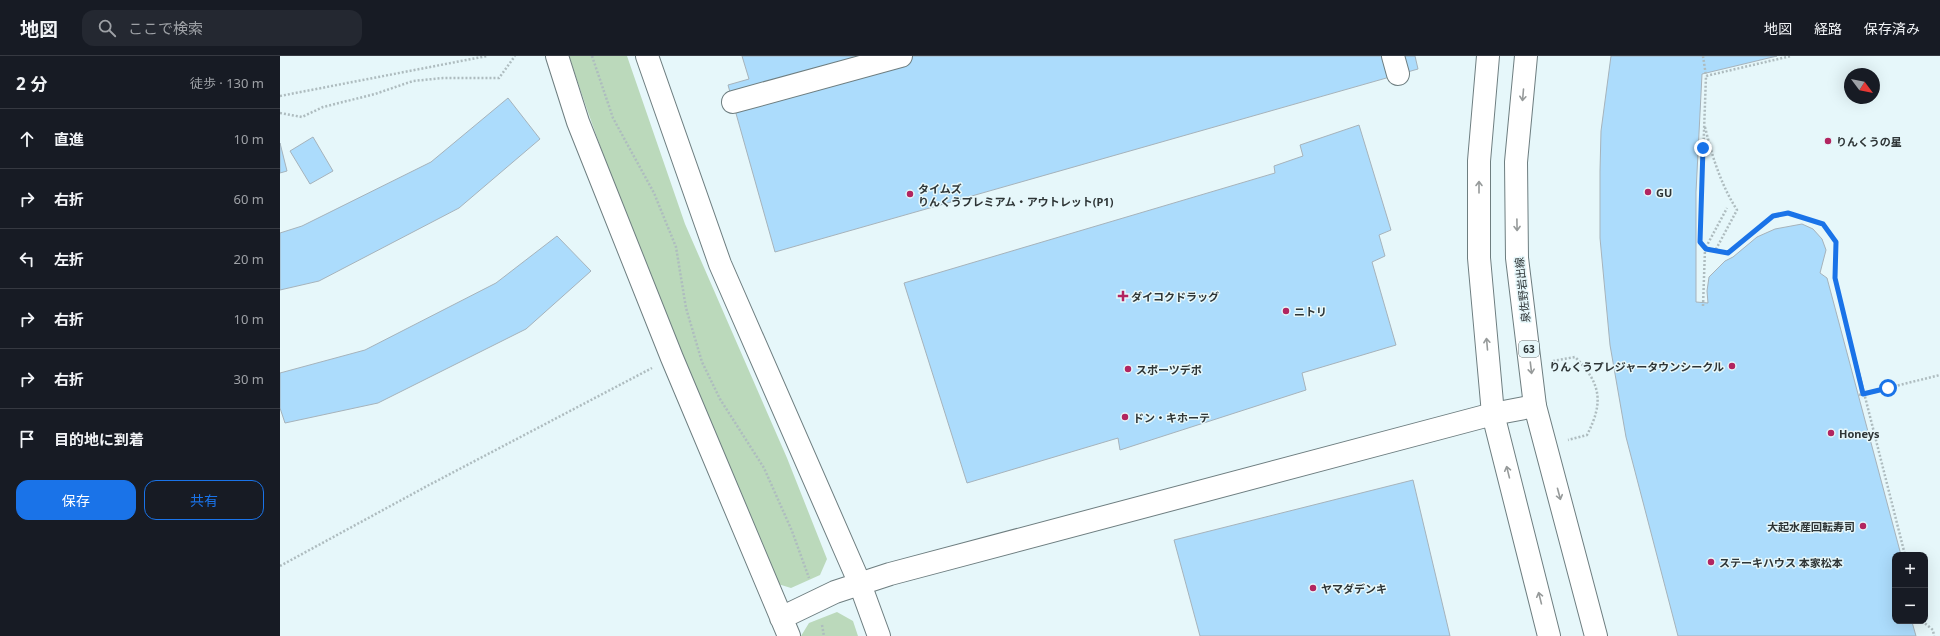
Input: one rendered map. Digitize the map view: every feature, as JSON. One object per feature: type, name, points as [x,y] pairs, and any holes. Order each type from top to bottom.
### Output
[{"type":"street","points":[[557,56],[578,122],[672,358],[785,627],[835,592],[890,574],[1493,414],[1536,406]]},
{"type":"street","points":[[647,56],[720,264],[860,584],[879,636]]},
{"type":"street","points":[[734,102],[901,56]]},
{"type":"street","points":[[1488,56],[1479,161],[1480,258],[1493,414],[1549,636]]},
{"type":"street","name":"泉佐野岩出線","points":[[1526,56],[1516,162],[1518,258],[1536,406],[1596,636]]},
{"type":"path","points":[[280,96],[488,56]]},
{"type":"path","points":[[280,113],[302,117],[323,107],[375,94],[413,81],[443,78],[499,78],[515,56]]},
{"type":"path","points":[[592,56],[613,118],[654,193],[676,247],[686,308],[702,362],[720,399],[764,468],[792,531],[811,584]]},
{"type":"path","points":[[1703,56],[1706,76],[1700,242],[1706,249],[1728,253],[1773,216],[1788,213],[1823,224],[1836,242],[1835,278],[1863,394],[1904,552]]},
{"type":"path","points":[[1706,76],[1791,56]]},
{"type":"path","points":[[1704,123],[1714,162],[1729,197],[1737,210],[1715,251]]},
{"type":"path","points":[[1703,306],[1706,249],[1727,208]]},
{"type":"path","points":[[1553,361],[1575,357],[1590,371],[1598,392],[1596,417],[1587,435],[1568,440]]},
{"type":"path","points":[[280,566],[429,485],[672,358]]},
{"type":"path","points":[[1859,395],[1940,375]]},
{"type":"path","points":[[1925,624],[1932,630],[1934,636]]},
{"type":"green space","points":[[569,56],[627,56],[685,224],[787,458],[827,559],[820,575],[791,588],[778,584],[668,322],[616,190]]},
{"type":"green space","points":[[837,612],[853,621],[858,636],[801,636],[809,623]]},
{"type":"building","name":"タイムズ りんくうプレミアム・アウトレット(P1)","points":[[742,56],[1415,56],[1418,69],[775,252],[728,85],[749,79]]},
{"type":"building","name":"りんくうプレジャータウンシークル","points":[[1611,56],[1777,56],[1702,74],[1696,192],[1696,302],[1708,303],[1707,291],[1709,277],[1725,261],[1733,257],[1757,237],[1775,229],[1802,224],[1813,229],[1822,239],[1826,250],[1820,273],[1827,278],[1900,552],[1892,552],[1892,624],[1913,624],[1916,636],[1678,636],[1626,437],[1610,345],[1600,238],[1601,131]]},
{"type":"building","points":[[508,98],[540,139],[459,208],[319,281],[280,290],[280,233],[302,226],[431,162]]},
{"type":"building","points":[[1359,125],[1391,230],[1379,235],[1385,256],[1372,262],[1396,345],[1302,373],[1306,390],[1120,450],[1118,438],[967,483],[904,283],[1275,173],[1274,166],[1303,156],[1300,145]]},
{"type":"building","points":[[313,137],[333,171],[310,184],[290,151]]},
{"type":"building","points":[[280,143],[287,171],[280,173]]},
{"type":"building","points":[[557,236],[591,271],[526,329],[378,403],[285,423],[280,408],[280,373],[365,350],[496,283]]},
{"type":"building","name":"ヤマダデンキ","points":[[1413,480],[1450,636],[1200,636],[1174,540]]},
{"type":"place","name":"りんくうの星","points":[[1828,141]]},
{"type":"place","name":"GU","points":[[1648,192]]},
{"type":"place","name":"タイムズ りんくうプレミアム・アウトレット(P1)","points":[[910,194]]},
{"type":"place","name":"ダイコクドラッグ","points":[[1123,296]]},
{"type":"place","name":"ニトリ","points":[[1286,311]]},
{"type":"place","name":"りんくうプレジャータウンシークル","points":[[1732,366]]},
{"type":"place","name":"スポーツデポ","points":[[1128,369]]},
{"type":"place","name":"ドン・キホーテ","points":[[1125,417]]},
{"type":"place","name":"Honeys","points":[[1831,433]]},
{"type":"place","name":"大起水産回転寿司","points":[[1863,526]]},
{"type":"place","name":"ステーキハウス 本家松本","points":[[1711,562]]},
{"type":"place","name":"ヤマダデンキ","points":[[1313,588]]},
{"type":"route","points":[[1703,148],[1700,242],[1706,249],[1728,253],[1773,216],[1788,213],[1823,224],[1836,242],[1835,278],[1863,394],[1888,388]]}]
